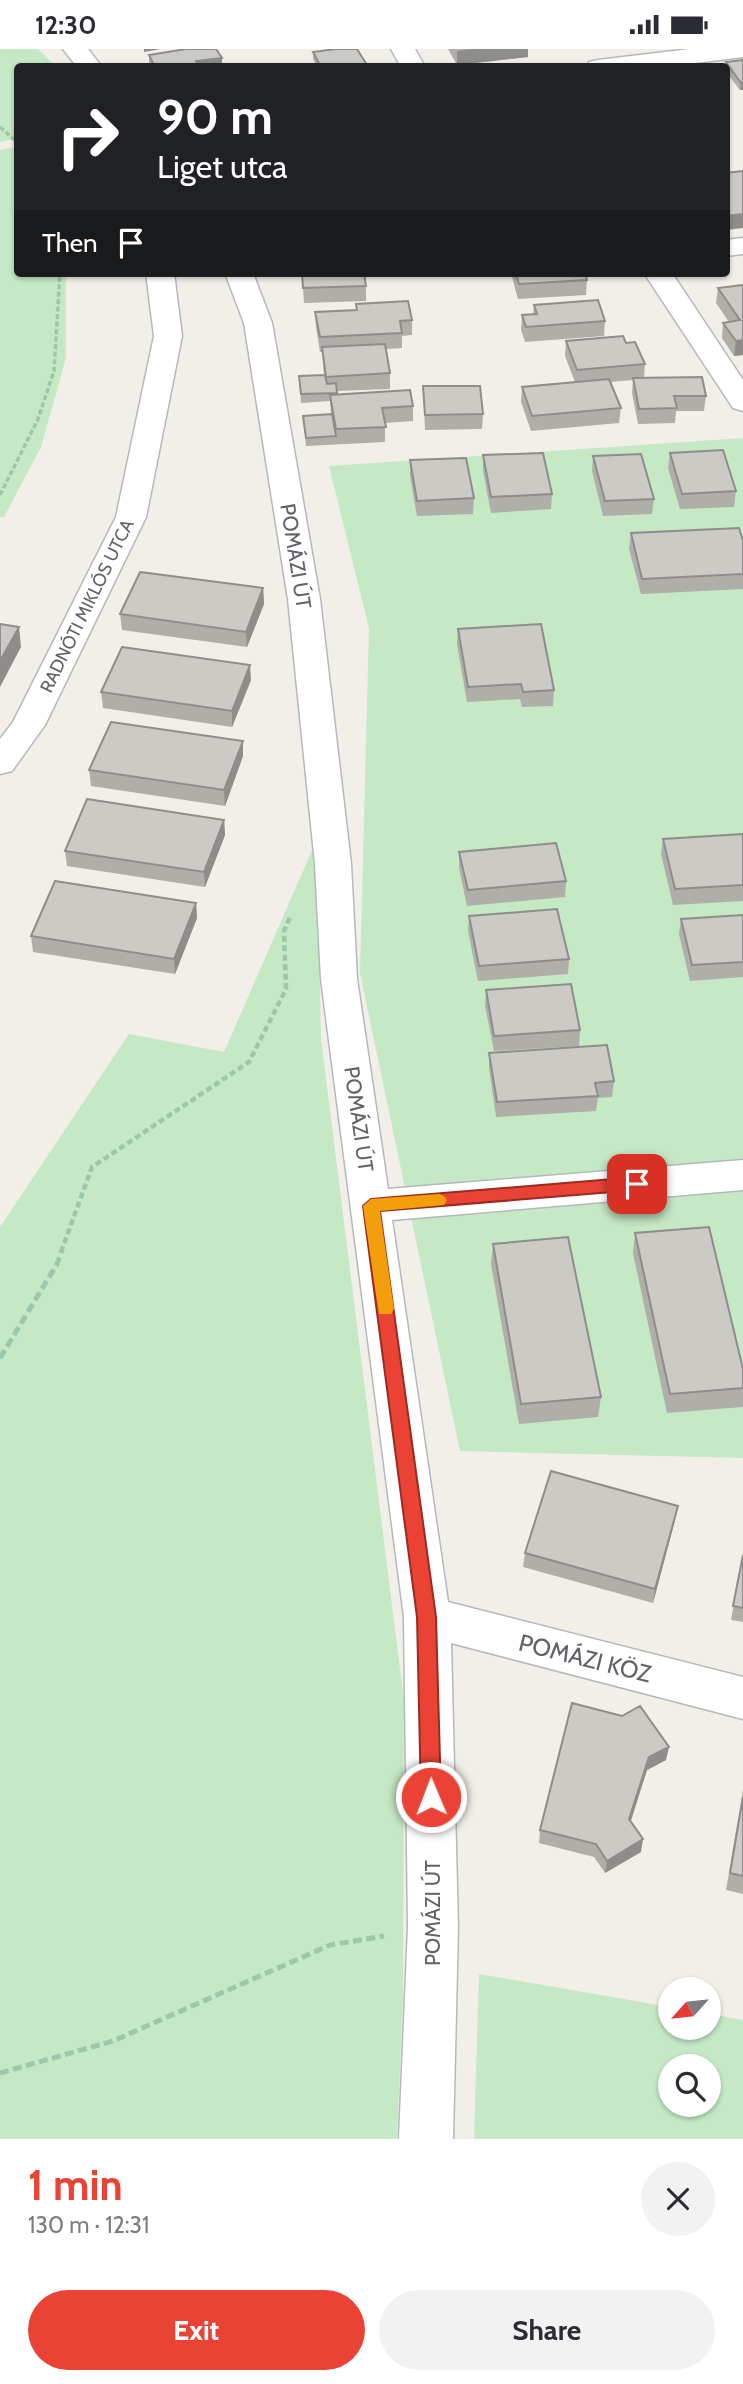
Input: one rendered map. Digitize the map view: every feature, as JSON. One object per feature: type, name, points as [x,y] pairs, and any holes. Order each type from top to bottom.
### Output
[{"type":"street","points":[[75,49],[87,63]]},
{"type":"street","points":[[632,63],[743,50]]},
{"type":"street","name":"RADNÓTI MIKLÓS UTCA","points":[[0,763],[28,725],[131,517],[168,336],[161,277]]},
{"type":"street","name":"POMÁZI ÚT","points":[[241,277],[258,323],[304,599],[333,864],[339,979],[427,1617],[433,1927],[426,2139]]},
{"type":"street","points":[[661,277],[743,402]]},
{"type":"street","points":[[371,1206],[743,1175]]},
{"type":"street","name":"POMÁZI KÖZ","points":[[427,1617],[743,1698]]},
{"type":"path","points":[[0,127],[14,139]]},
{"type":"path","points":[[0,495],[38,419],[54,371],[60,277]]},
{"type":"path","points":[[0,1358],[57,1264],[92,1167],[249,1062],[286,989],[284,931],[298,899],[333,864]]},
{"type":"path","points":[[0,2073],[113,2041],[330,1945],[433,1927]]},
{"type":"green space","points":[[0,49],[38,49],[52,63],[14,63],[14,139],[0,142]]},
{"type":"green space","points":[[14,148],[14,277],[66,277],[66,358],[41,447],[4,517],[0,517],[0,150]]},
{"type":"green space","points":[[743,438],[743,1458],[460,1451],[360,973],[369,628],[329,466]]},
{"type":"green space","points":[[320,832],[318,908],[321,1039],[404,1701],[403,1994],[397,2139],[0,2139],[0,1227],[129,1034],[224,1052]]},
{"type":"green space","points":[[479,1974],[658,2005],[658,2041],[721,2041],[721,2016],[743,2020],[743,2139],[474,2139]]},
{"type":"building","points":[[186,49],[216,49],[222,58],[196,61],[197,63],[153,63],[149,55]]},
{"type":"building","points":[[357,49],[366,63],[319,63],[313,52]]},
{"type":"building","points":[[743,60],[743,82],[741,83],[730,68],[730,63],[726,62]]},
{"type":"building","points":[[743,171],[743,214],[730,216],[730,173]]},
{"type":"building","points":[[302,277],[365,277],[366,286],[303,288]]},
{"type":"building","points":[[517,277],[586,277],[587,280],[519,284]]},
{"type":"building","points":[[743,285],[743,340],[736,341],[723,323],[740,320],[718,288]]},
{"type":"building","points":[[598,300],[605,321],[526,327],[522,315],[537,314],[534,305]]},
{"type":"building","points":[[408,301],[412,320],[400,321],[402,333],[320,337],[315,312],[357,310],[356,304]]},
{"type":"building","points":[[623,336],[626,343],[635,342],[645,364],[577,370],[566,341]]},
{"type":"building","points":[[385,344],[390,373],[326,377],[322,347]]},
{"type":"building","points":[[325,375],[327,384],[336,383],[337,393],[301,394],[299,376]]},
{"type":"building","points":[[702,377],[706,396],[674,396],[677,408],[639,409],[633,378]]},
{"type":"building","points":[[609,379],[621,408],[532,416],[522,387]]},
{"type":"building","points":[[423,386],[480,386],[483,414],[425,415]]},
{"type":"building","points":[[410,390],[413,406],[382,408],[386,427],[336,429],[330,395]]},
{"type":"building","points":[[332,414],[336,436],[306,438],[303,416]]},
{"type":"building","points":[[723,450],[736,491],[682,494],[670,453]]},
{"type":"building","points":[[543,453],[552,494],[491,497],[483,455]]},
{"type":"building","points":[[641,454],[654,499],[605,501],[593,456]]},
{"type":"building","points":[[466,458],[474,498],[417,501],[410,460]]},
{"type":"building","points":[[739,528],[743,541],[743,574],[642,579],[631,533]]},
{"type":"building","points":[[140,572],[263,588],[246,632],[120,614]]},
{"type":"building","points":[[0,624],[19,627],[0,661]]},
{"type":"building","points":[[541,624],[554,690],[523,692],[521,684],[468,687],[458,629]]},
{"type":"building","points":[[122,647],[250,665],[232,711],[101,692]]},
{"type":"building","points":[[111,722],[243,741],[224,790],[89,770]]},
{"type":"building","points":[[87,799],[224,820],[204,872],[65,851]]},
{"type":"building","points":[[743,834],[743,885],[675,889],[663,839]]},
{"type":"building","points":[[556,843],[566,881],[468,890],[459,852]]},
{"type":"building","points":[[55,881],[196,903],[174,959],[31,936]]},
{"type":"building","points":[[557,909],[569,959],[479,966],[469,916]]},
{"type":"building","points":[[743,915],[743,962],[692,965],[681,919]]},
{"type":"building","points":[[571,984],[580,1030],[494,1036],[486,990]]},
{"type":"building","points":[[607,1045],[614,1081],[595,1083],[598,1096],[497,1102],[489,1053]]},
{"type":"building","points":[[709,1227],[743,1369],[743,1388],[670,1394],[635,1233]]},
{"type":"building","points":[[568,1237],[601,1397],[521,1404],[493,1244]]},
{"type":"building","points":[[551,1471],[678,1506],[655,1589],[525,1553]]},
{"type":"building","points":[[743,1555],[743,1608],[733,1606]]},
{"type":"building","points":[[572,1703],[622,1716],[640,1706],[669,1747],[649,1757],[629,1819],[643,1839],[607,1861],[596,1844],[540,1830]]},
{"type":"building","points":[[743,1797],[743,1876],[730,1873]]},
{"type":"slow traffic","points":[[385,1309],[371,1206],[439,1200]]},
{"type":"route","points":[[431,1797],[427,1617],[371,1206],[637,1184]]}]
